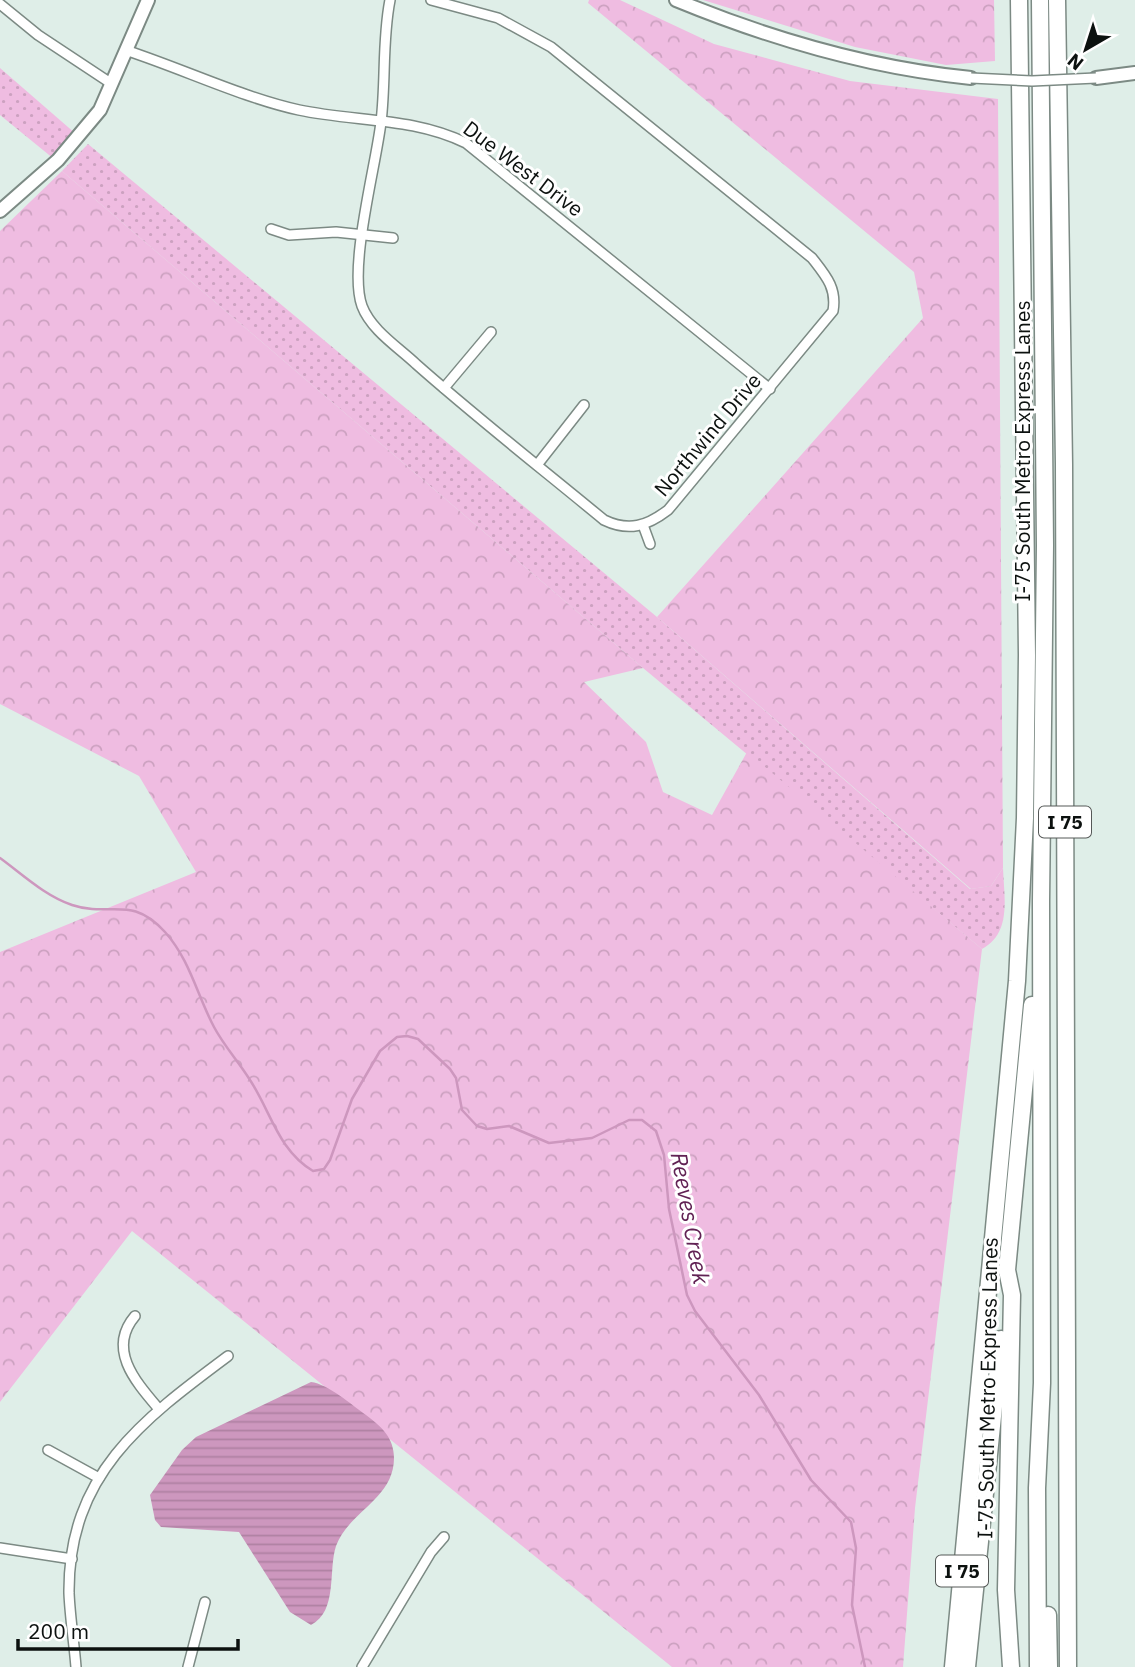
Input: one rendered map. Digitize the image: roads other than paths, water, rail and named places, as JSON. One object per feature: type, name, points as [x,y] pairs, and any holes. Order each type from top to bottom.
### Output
[{"type":"highway","name":"I 75","points":[[953,1667],[1017,981],[1025,818],[1027,641],[1019,0]]},
{"type":"highway","name":"I-75 South Metro Express Lanes","points":[[1038,1667],[1037,1488],[1042,1385],[1041,901],[1045,545],[1040,0]]},
{"type":"highway","name":"I 75","points":[[1058,0],[1064,478],[1069,1667]]},
{"type":"highway","name":"I-75 South Metro Express Lanes","points":[[1011,1667],[1006,1590],[1012,1295],[1007,1270],[1041,901]]},
{"type":"highway","points":[[967,1667],[1007,1270]]},
{"type":"highway","points":[[1042,1385],[1049,1667]]},
{"type":"street","points":[[0,211],[58,160],[100,110],[148,0]]},
{"type":"street","points":[[390,0],[384,41],[381,120],[359,285],[362,306],[376,327],[537,465],[604,520],[618,527],[643,525],[650,544]]},
{"type":"street","name":"Northwind Drive","points":[[431,0],[499,18],[551,47],[812,258],[829,280],[835,295],[833,311],[668,510],[643,525]]},
{"type":"street","points":[[676,0],[743,27],[874,64],[971,78],[1032,81],[1096,78],[1135,72]]},
{"type":"street","points":[[0,4],[38,35],[113,84]]},
{"type":"street","name":"Due West Drive","points":[[128,51],[298,110],[381,120],[444,132],[466,143],[770,388]]},
{"type":"street","points":[[271,229],[289,235],[364,233],[393,238]]},
{"type":"street","points":[[444,388],[491,332]]},
{"type":"street","points":[[537,465],[584,405]]},
{"type":"street","points":[[135,1316],[127,1326],[122,1350],[130,1375],[158,1408]]},
{"type":"street","points":[[76,1667],[69,1592],[72,1559],[77,1531],[99,1478],[126,1438],[158,1408],[228,1356]]},
{"type":"street","points":[[48,1450],[99,1478]]},
{"type":"street","points":[[362,1667],[431,1552],[444,1537]]},
{"type":"street","points":[[0,1548],[72,1559]]},
{"type":"street","points":[[188,1667],[205,1602]]},
{"type":"waterway","name":"Reeves Creek","points":[[0,858],[62,901],[86,908],[130,910],[153,920],[181,954],[214,1027],[250,1080],[283,1141],[291,1152],[313,1171],[324,1169],[330,1160],[352,1099],[380,1051],[397,1037],[418,1039],[450,1069],[456,1078],[462,1110],[477,1126],[487,1129],[509,1126],[549,1143],[592,1138],[629,1120],[642,1120],[656,1131],[664,1155],[669,1209],[687,1295],[695,1311],[759,1395],[811,1480],[851,1522],[856,1548],[852,1605],[865,1667]]}]
